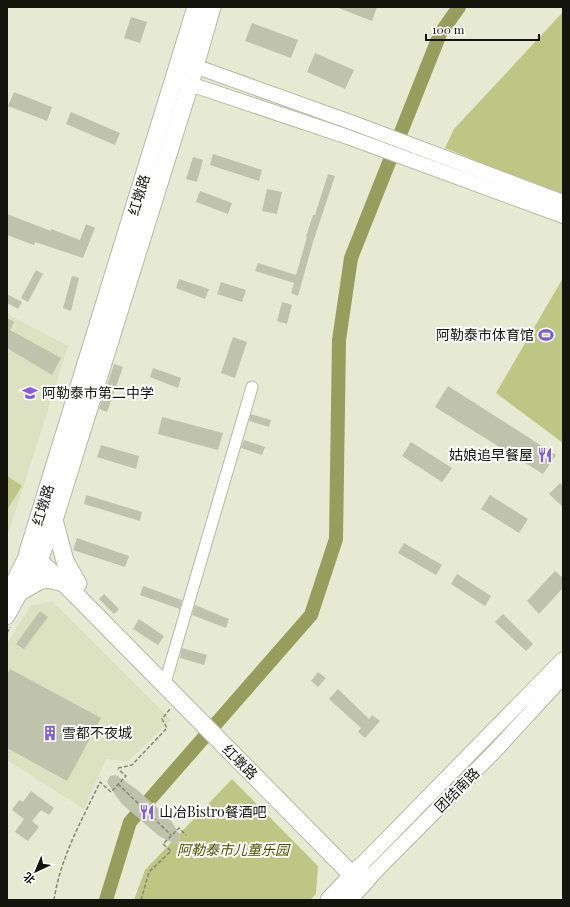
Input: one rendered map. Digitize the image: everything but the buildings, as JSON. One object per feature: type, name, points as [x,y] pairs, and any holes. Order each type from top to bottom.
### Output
[{"type":"highway","name":"红墩路","points":[[188,63],[196,7]]},
{"type":"highway","name":"红墩路","points":[[35,552],[182,81],[188,63],[212,7]]},
{"type":"highway","name":"红墩路","points":[[35,552],[54,520],[182,81]]},
{"type":"highway","points":[[14,593],[39,581],[48,579],[71,584],[54,520]]},
{"type":"highway","name":"红墩路","points":[[35,552],[71,584],[167,676],[193,709]]},
{"type":"highway","name":"红墩路","points":[[71,584],[193,709],[361,876]]},
{"type":"highway","name":"团结南路","points":[[329,900],[361,876]]},
{"type":"highway","name":"团结南路","points":[[348,900],[361,876]]},
{"type":"main road","points":[[188,63],[563,202]]},
{"type":"main road","points":[[182,81],[348,137],[563,216]]},
{"type":"main road","points":[[9,622],[14,593],[35,552]]},
{"type":"main road","points":[[361,876],[563,659]]},
{"type":"main road","name":"团结南路","points":[[361,876],[494,752],[563,677]]},
{"type":"street","points":[[167,676],[252,387]]},
{"type":"path","points":[[7,633],[9,622]]},
{"type":"path","points":[[54,900],[56,884],[72,841],[100,782],[110,792],[126,776],[118,768],[132,765],[167,728],[162,719],[172,706]]},
{"type":"path","points":[[118,784],[171,835]]},
{"type":"path","points":[[141,900],[148,872],[171,851],[163,844],[179,828],[186,835]]},
{"type":"shaded area","name":"阿勒泰市第二中学","points":[[7,314],[68,346],[7,538]]},
{"type":"shaded area","points":[[52,601],[171,720],[128,761],[106,759],[84,809],[7,760],[7,644],[30,606]]},
{"type":"green space","points":[[563,12],[563,197],[445,148],[454,129]]},
{"type":"green space","name":"阿勒泰市体育馆","points":[[563,278],[563,443],[496,393]]},
{"type":"green space","points":[[7,476],[22,486],[7,510]]},
{"type":"green space","name":"阿勒泰市儿童乐园","points":[[232,779],[318,866],[316,894],[310,900],[134,900],[145,870]]},
{"type":"waterway","points":[[106,900],[130,822],[311,615],[336,539],[339,340],[351,258],[440,34],[459,7]]},
{"type":"place","name":"阿勒泰市体育馆","points":[[546,335]]},
{"type":"place","name":"阿勒泰市第二中学","points":[[30,393]]},
{"type":"place","name":"姑娘追早餐屋","points":[[545,455]]},
{"type":"place","name":"雪都不夜城","points":[[50,733]]},
{"type":"place","name":"山冶Bistro餐酒吧","points":[[147,812]]}]
